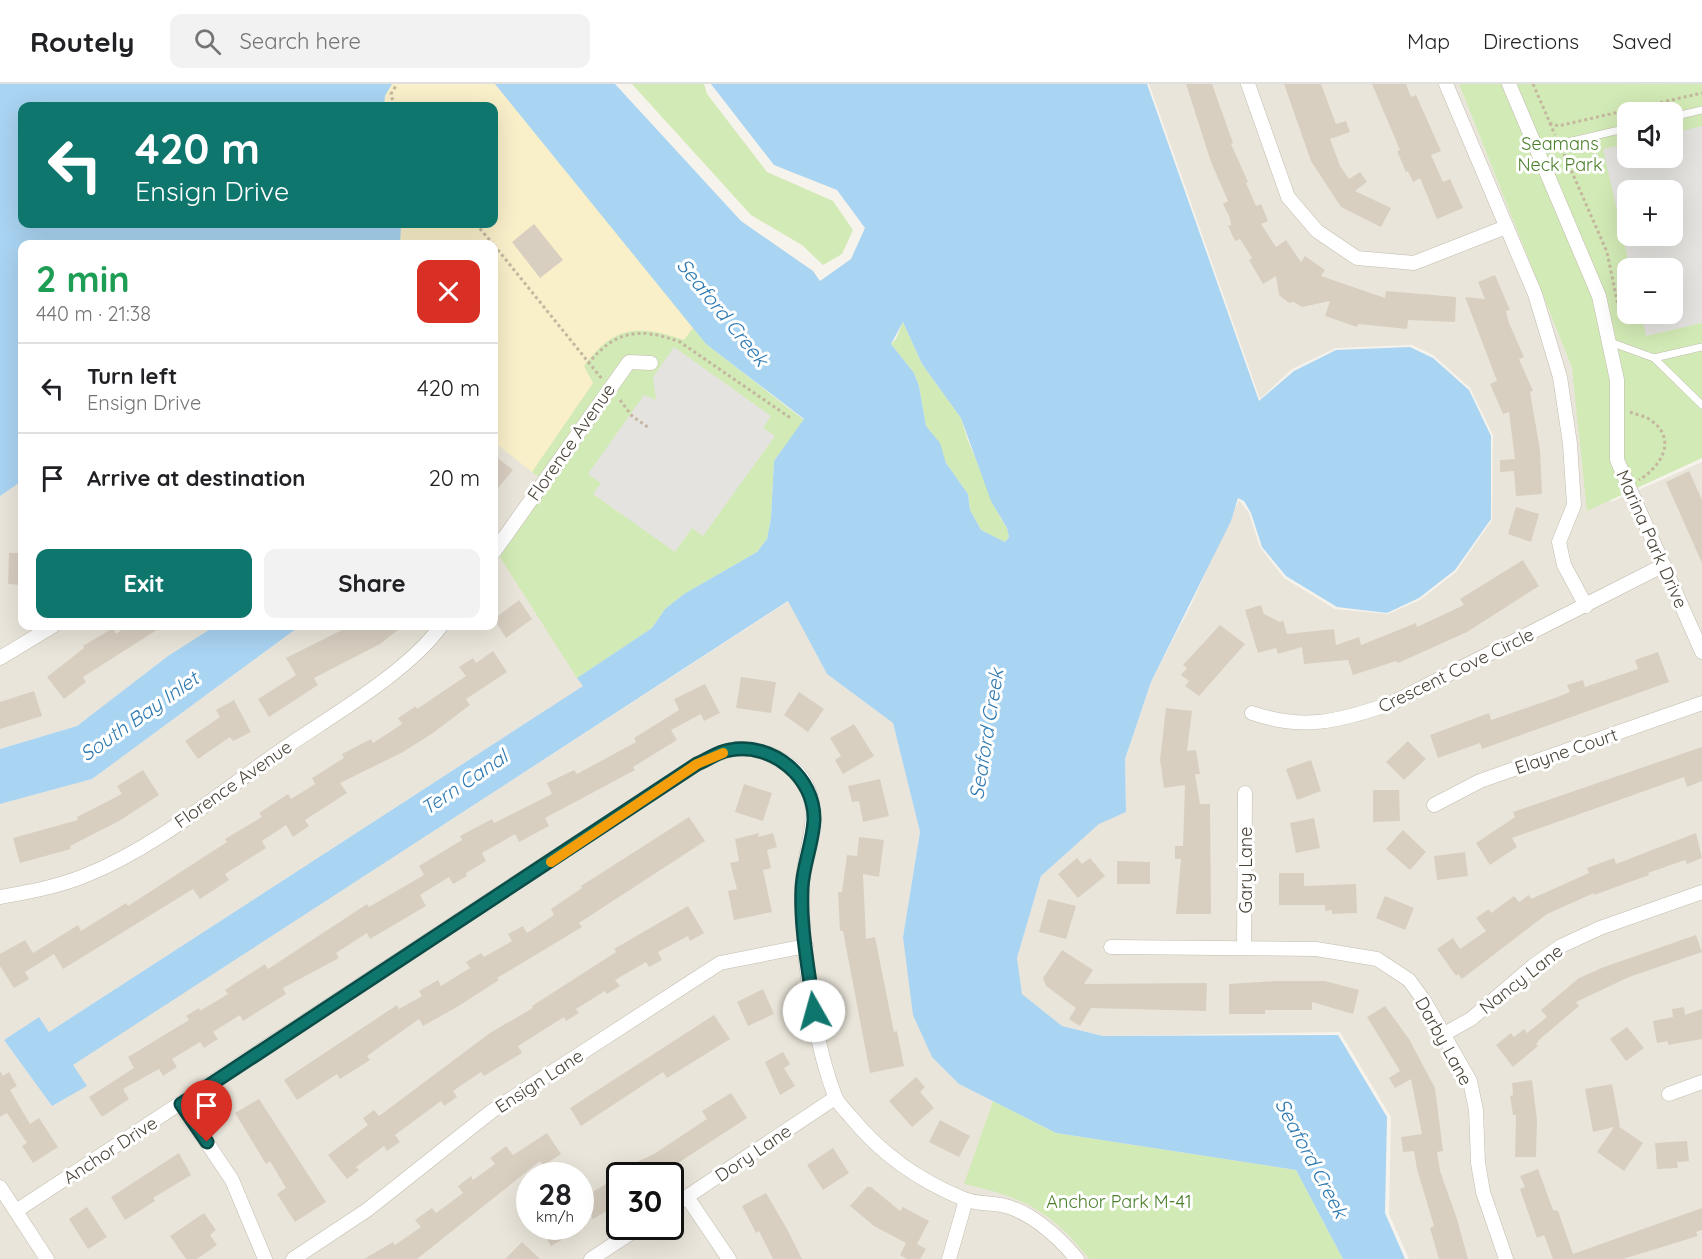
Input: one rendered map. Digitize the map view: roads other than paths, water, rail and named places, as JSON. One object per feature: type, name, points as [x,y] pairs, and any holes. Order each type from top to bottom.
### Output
[{"type":"street","points":[[1248,84],[1288,197],[1317,231],[1357,258],[1414,263],[1506,227]]},
{"type":"street","points":[[1446,84],[1535,294],[1560,377],[1570,444],[1574,505],[1559,542],[1564,565],[1586,606]]},
{"type":"street","name":"Marina Park Drive","points":[[1509,84],[1599,296],[1617,380],[1617,459],[1702,652]]},
{"type":"street","name":"Florence Avenue","points":[[498,546],[628,362],[651,363]]},
{"type":"street","name":"Crescent Cove Circle","points":[[1252,713],[1294,724],[1320,723],[1355,716],[1420,691],[1664,565]]},
{"type":"street","points":[[0,658],[46,630]]},
{"type":"street","name":"Florence Avenue","points":[[0,897],[43,889],[84,876],[137,850],[389,675],[438,630]]},
{"type":"street","name":"Elayne Court","points":[[1434,805],[1480,781],[1702,703]]},
{"type":"street","name":"Anchor Drive","points":[[16,1211],[697,764],[729,750],[754,749],[777,757],[792,768],[808,789],[814,818],[802,888],[806,946],[817,1033],[836,1098],[883,1151],[911,1172],[966,1200],[1009,1207],[1042,1226],[1077,1259]]},
{"type":"street","name":"Gary Lane","points":[[1244,948],[1245,793]]},
{"type":"street","name":"Nancy Lane","points":[[1444,1034],[1472,1019],[1533,966],[1561,946],[1600,928],[1702,892]]},
{"type":"street","name":"Ensign Lane","points":[[293,1259],[367,1210],[492,1111],[720,963],[806,946]]},
{"type":"street","name":"Darby Lane","points":[[1112,947],[1316,949],[1377,958],[1409,980],[1444,1034],[1470,1081],[1476,1110],[1478,1163],[1483,1192],[1506,1259]]},
{"type":"street","points":[[1669,1094],[1702,1082]]},
{"type":"street","name":"Dory Lane","points":[[684,1199],[836,1098]]},
{"type":"street","points":[[181,1104],[232,1180],[265,1259]]},
{"type":"street","points":[[0,1187],[47,1259]]},
{"type":"street","points":[[687,1197],[729,1259]]},
{"type":"street","points":[[949,1259],[966,1200]]},
{"type":"street","points":[[591,1259],[620,1240]]},
{"type":"lane","points":[[1683,115],[1702,111]]},
{"type":"lane","points":[[1538,149],[1617,131]]},
{"type":"lane","points":[[1609,342],[1654,358],[1702,405]]},
{"type":"lane","points":[[1654,358],[1702,346]]},
{"type":"water","points":[[0,84],[392,84],[384,102],[18,102],[18,228],[401,228],[400,240],[18,240],[18,484],[0,496]]},
{"type":"water","points":[[495,84],[615,84],[741,221],[813,271],[820,281],[851,259],[865,228],[837,190],[774,165],[711,84],[1147,84],[1259,401],[1294,371],[1336,350],[1410,347],[1433,358],[1469,390],[1491,436],[1491,519],[1455,570],[1419,598],[1387,613],[1337,607],[1286,576],[1262,547],[1251,513],[1244,501],[1238,498],[1231,521],[1151,682],[1125,759],[1126,812],[1099,824],[1041,876],[1017,958],[1022,994],[1062,1026],[1103,1036],[1338,1035],[1387,1117],[1385,1213],[1405,1259],[1343,1259],[1296,1170],[1056,1133],[959,1084],[932,1057],[913,1015],[903,937],[920,832],[893,723],[827,674],[788,601],[73,1065],[87,1086],[52,1106],[4,1040],[39,1017],[49,1032],[583,686],[577,678],[652,628],[665,609],[684,594],[757,552],[767,539],[771,518],[774,461],[804,419],[706,344]],"holes":[[[903,322],[922,364],[961,418],[991,501],[1007,528],[1009,537],[1005,542],[981,530],[970,510],[968,494],[946,463],[940,443],[926,426],[919,386],[914,373],[891,344]]]},
{"type":"water","name":"South Bay Inlet","points":[[209,630],[295,630],[92,779],[0,804],[0,749],[77,726],[168,656]]},
{"type":"park label","name":"Seamans Neck Park","points":[[1560,153]]},
{"type":"park label","name":"Anchor Park M-41","points":[[1119,1201]]},
{"type":"water label","name":"Seaford Creek","points":[[723,312]]},
{"type":"water label","name":"Seaford Creek","points":[[986,734]]},
{"type":"water label","name":"Tern Canal","points":[[464,782]]},
{"type":"water label","name":"Seaford Creek","points":[[1312,1158]]}]
